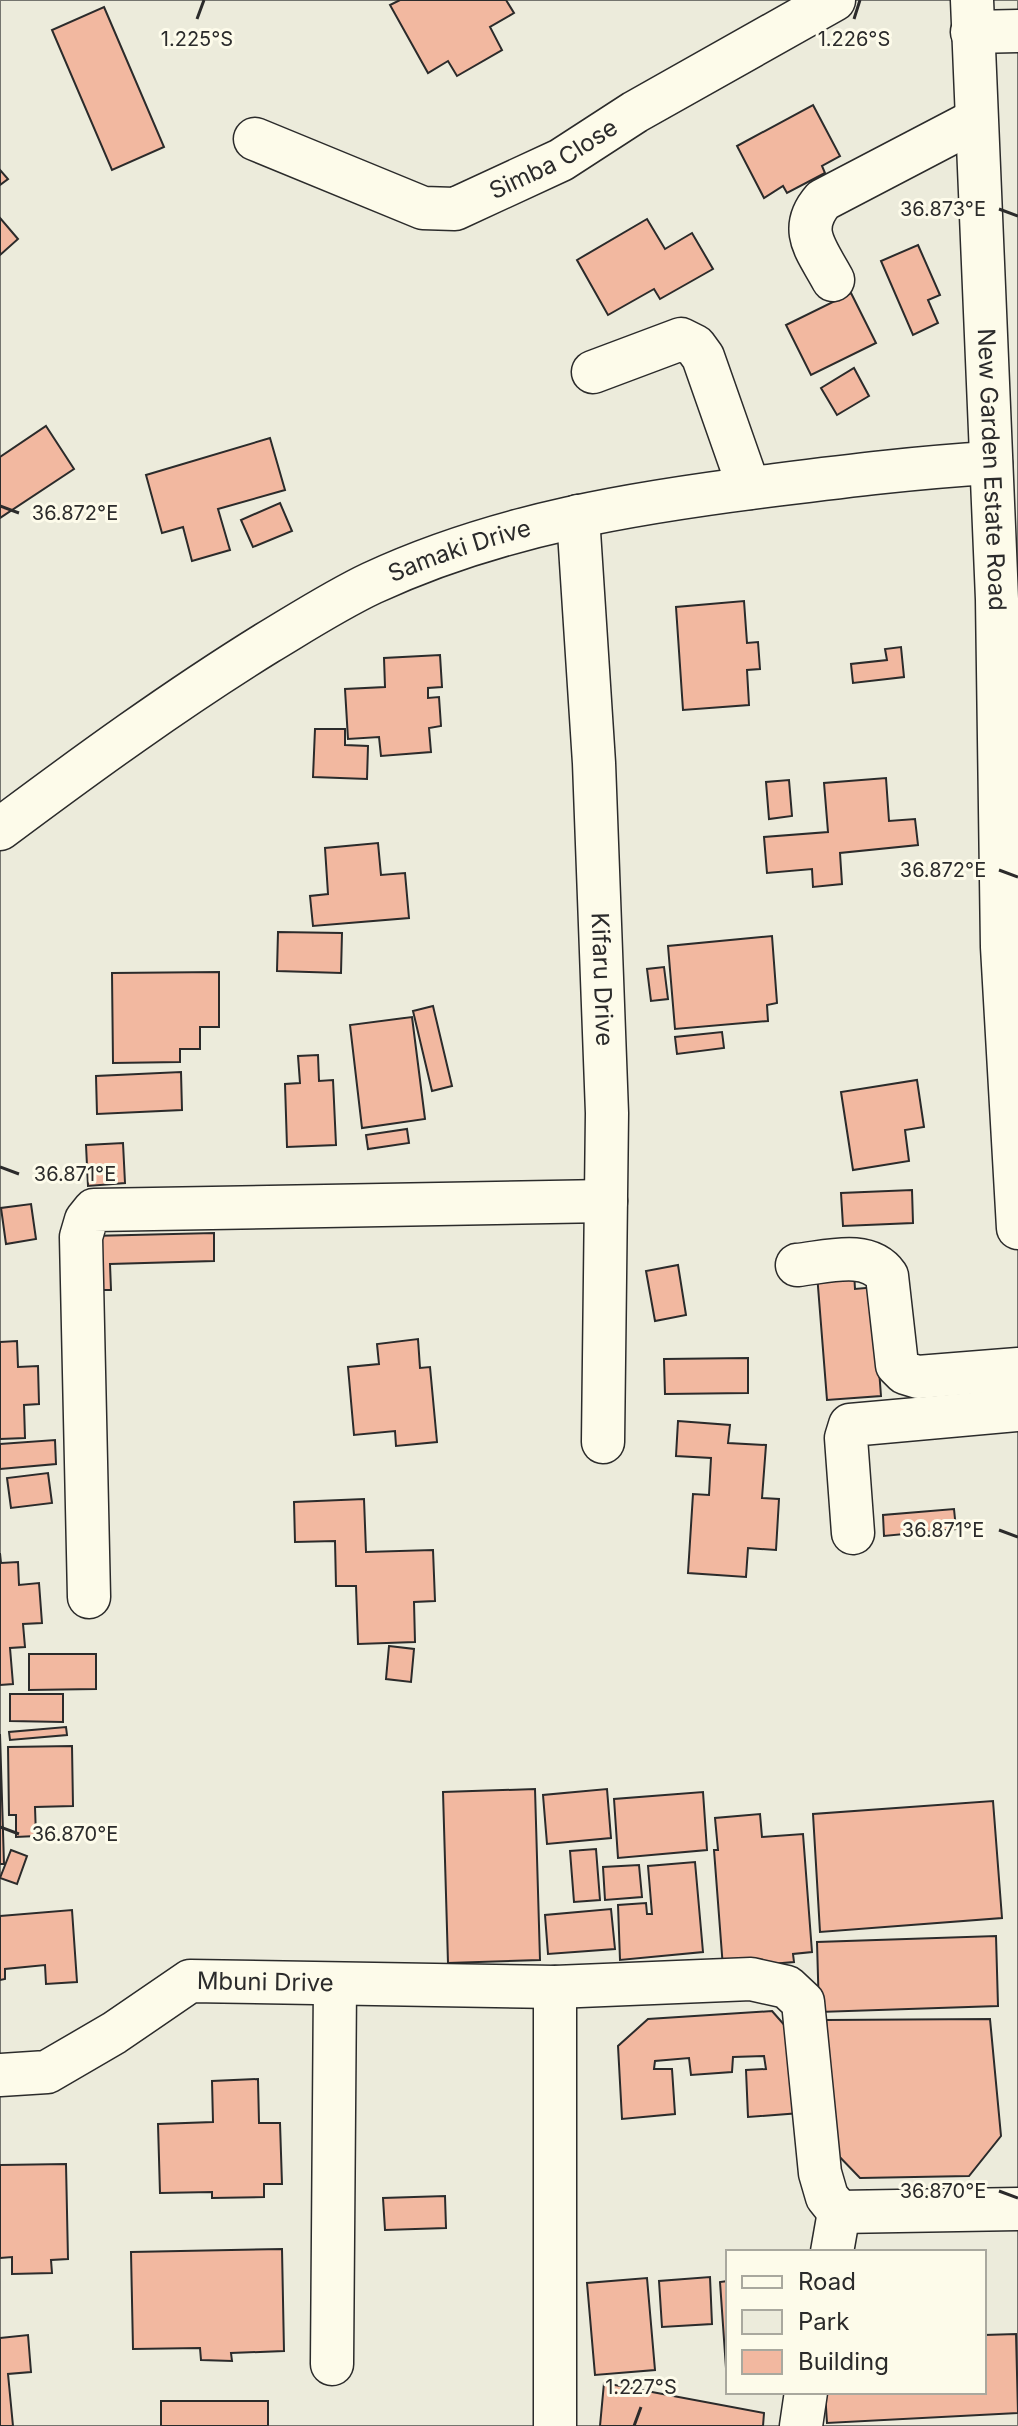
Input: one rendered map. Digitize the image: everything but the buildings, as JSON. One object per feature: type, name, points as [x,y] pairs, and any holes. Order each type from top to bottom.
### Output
[{"type":"street","name":"Simba Close","points":[[255,139],[423,208],[455,209],[561,160],[635,112],[834,0]]},
{"type":"street","points":[[972,16],[1018,31]]},
{"type":"street","name":"New Garden Estate Road","points":[[972,16],[991,463],[1002,947],[1018,1228]]},
{"type":"street","points":[[833,280],[810,236],[813,212],[823,200],[976,120]]},
{"type":"street","points":[[593,372],[681,339],[695,346],[703,357],[749,488]]},
{"type":"street","name":"Samaki Drive","points":[[0,829],[196,687],[322,609],[436,556],[476,542],[578,516],[749,488],[991,463]]},
{"type":"street","name":"Kifaru Drive","points":[[578,516],[594,763],[607,1113],[603,1442]]},
{"type":"street","points":[[89,1597],[81,1237],[86,1220],[94,1210],[606,1201]]},
{"type":"street","points":[[797,1265],[867,1259],[879,1265],[887,1276],[897,1365],[905,1373],[918,1377],[1018,1369]]},
{"type":"street","points":[[853,1533],[846,1438],[850,1425],[1018,1410]]},
{"type":"street","name":"Mbuni Drive","points":[[0,2075],[47,2072],[114,2033],[190,1981],[555,1987],[751,1979],[787,1987],[803,2002],[820,2173],[835,2232]]},
{"type":"street","points":[[332,2364],[335,1984]]},
{"type":"street","points":[[555,1987],[555,2426]]},
{"type":"street","points":[[835,2232],[1018,2209]]},
{"type":"street","points":[[801,2426],[806,2394]]},
{"type":"green space","points":[[0,0],[1018,0],[1018,2426],[0,2426]]}]
